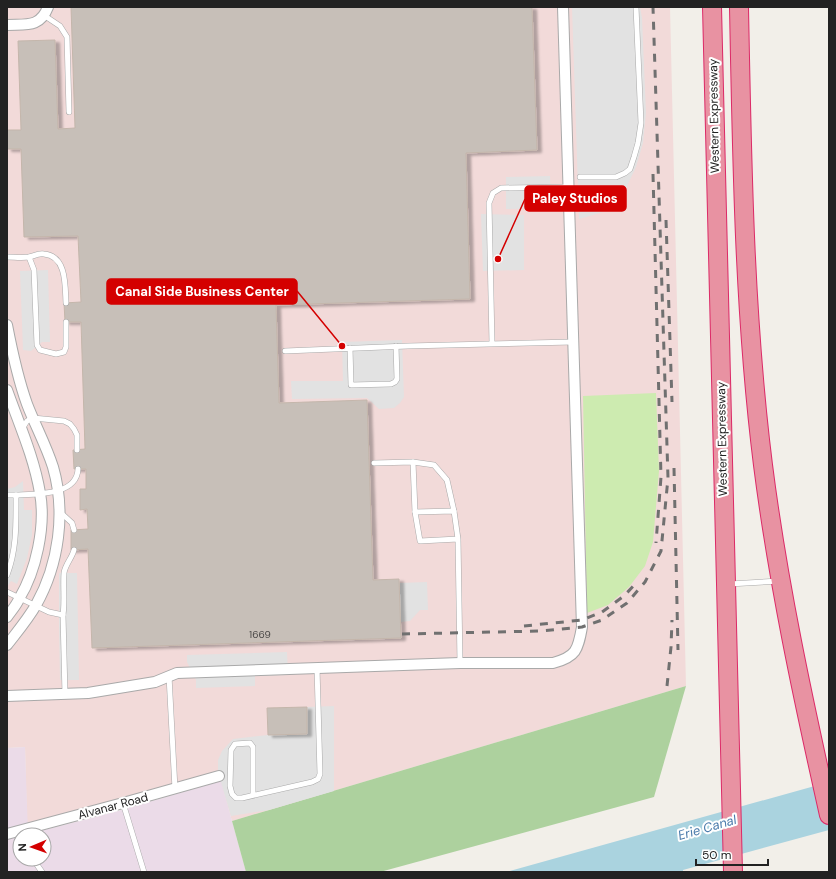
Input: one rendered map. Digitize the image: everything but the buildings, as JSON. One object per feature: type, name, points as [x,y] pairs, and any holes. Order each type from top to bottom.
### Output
[{"type":"highway","name":"Western Expressway","points":[[712,7],[733,872]]},
{"type":"highway","points":[[739,7],[744,222],[749,326],[763,465],[780,581],[829,815]]},
{"type":"street","points":[[7,696],[88,693],[155,682],[178,673],[460,663],[553,663],[566,659],[575,652],[580,639],[582,627],[563,7]]},
{"type":"street","points":[[7,25],[35,24],[46,11]]},
{"type":"street","points":[[7,325],[13,364],[32,418],[45,445],[53,467],[58,491],[59,512],[54,559],[46,584],[36,606],[7,645]]},
{"type":"street","points":[[7,390],[31,456],[40,493],[42,519],[35,561],[20,599],[7,617]]},
{"type":"street","name":"Alvanar Road","points":[[44,827],[219,776]]},
{"type":"lane","points":[[580,178],[616,177],[630,169],[634,157],[641,123],[636,7]]},
{"type":"lane","points":[[46,11],[60,26],[67,37],[70,112]]},
{"type":"lane","points":[[492,343],[489,203],[493,193],[501,188],[568,187]]},
{"type":"lane","points":[[7,257],[44,254],[55,258],[64,273],[66,303]]},
{"type":"lane","points":[[30,256],[34,270],[37,345],[40,350],[56,354],[64,352],[66,347],[66,322]]},
{"type":"lane","points":[[285,351],[492,343],[573,342]]},
{"type":"lane","points":[[350,348],[351,385],[391,384],[397,379],[396,346]]},
{"type":"lane","points":[[22,429],[26,421],[32,418],[64,421],[70,424],[74,429],[77,436],[77,450]]},
{"type":"lane","points":[[374,462],[413,462],[434,465],[447,480],[458,539],[460,663]]},
{"type":"lane","points":[[413,462],[415,512],[420,541],[458,539]]},
{"type":"lane","points":[[7,496],[65,489],[75,481],[78,469]]},
{"type":"lane","points":[[7,575],[17,532],[16,495]]},
{"type":"lane","points":[[415,512],[454,511]]},
{"type":"lane","points":[[59,512],[72,523],[74,530]]},
{"type":"lane","points":[[65,695],[63,615],[65,606],[64,572],[66,566],[72,558],[74,550]]},
{"type":"lane","points":[[726,584],[780,581]]},
{"type":"lane","points":[[7,592],[49,612],[63,615]]},
{"type":"lane","points":[[254,795],[253,747],[250,743],[234,744],[231,750],[230,786],[232,794],[236,798],[254,795],[312,782],[318,779],[320,774],[317,668]]},
{"type":"lane","points":[[169,676],[175,789]]},
{"type":"lane","points":[[219,776],[230,774]]},
{"type":"lane","points":[[123,803],[144,872]]},
{"type":"shaded area","points":[[7,7],[670,7],[686,686],[232,821],[218,772],[27,824],[25,747],[7,748]]},
{"type":"shaded area","points":[[572,7],[640,7],[642,18],[646,113],[643,143],[636,167],[627,186],[613,204],[600,213],[579,219]]},
{"type":"shaded area","points":[[550,176],[551,208],[506,209],[506,177]]},
{"type":"shaded area","points":[[481,214],[524,215],[524,270],[483,271]]},
{"type":"shaded area","points":[[48,270],[50,342],[42,342],[31,351],[23,350],[20,271]]},
{"type":"shaded area","points":[[402,340],[404,397],[394,408],[379,409],[367,398],[292,399],[291,381],[343,381],[342,342]]},
{"type":"shaded area","points":[[23,481],[24,510],[32,510],[32,535],[27,558],[17,584],[11,581],[7,587],[7,489],[15,487]]},
{"type":"shaded area","points":[[59,573],[77,573],[79,680],[60,680]]},
{"type":"shaded area","points":[[427,582],[428,610],[420,610],[410,621],[400,622],[399,583]]},
{"type":"shaded area","points":[[287,652],[288,675],[255,676],[255,686],[196,688],[196,680],[187,662],[187,655]]},
{"type":"shaded area","points":[[334,706],[334,791],[269,810],[231,816],[218,772],[218,760],[222,751],[233,739],[268,735],[307,734],[307,707]]},
{"type":"shaded area","points":[[25,747],[28,827],[12,827],[12,867],[52,867],[52,828],[111,813],[221,781],[246,872],[7,872],[7,748]]},
{"type":"green space","points":[[656,393],[659,471],[653,542],[645,566],[629,587],[608,605],[587,613],[583,396]]},
{"type":"green space","points":[[686,686],[654,797],[380,872],[246,872],[232,821]]},
{"type":"water","name":"Erie Canal","points":[[829,782],[829,830],[683,870],[683,872],[506,872]]},
{"type":"railway","points":[[402,634],[540,631],[582,627],[602,620],[627,603],[645,582],[661,551],[668,478],[653,7]]},
{"type":"railway","points":[[653,174],[661,477],[656,543]]},
{"type":"railway","points":[[666,220],[672,402]]},
{"type":"railway","points":[[674,468],[678,650]]},
{"type":"railway","points":[[524,626],[582,620],[602,612],[624,596],[638,581]]},
{"type":"railway","points":[[667,686],[672,620]]},
{"type":"place","name":"Paley Studios","points":[[498,259]]},
{"type":"place","name":"Canal Side Business Center","points":[[342,346]]}]
